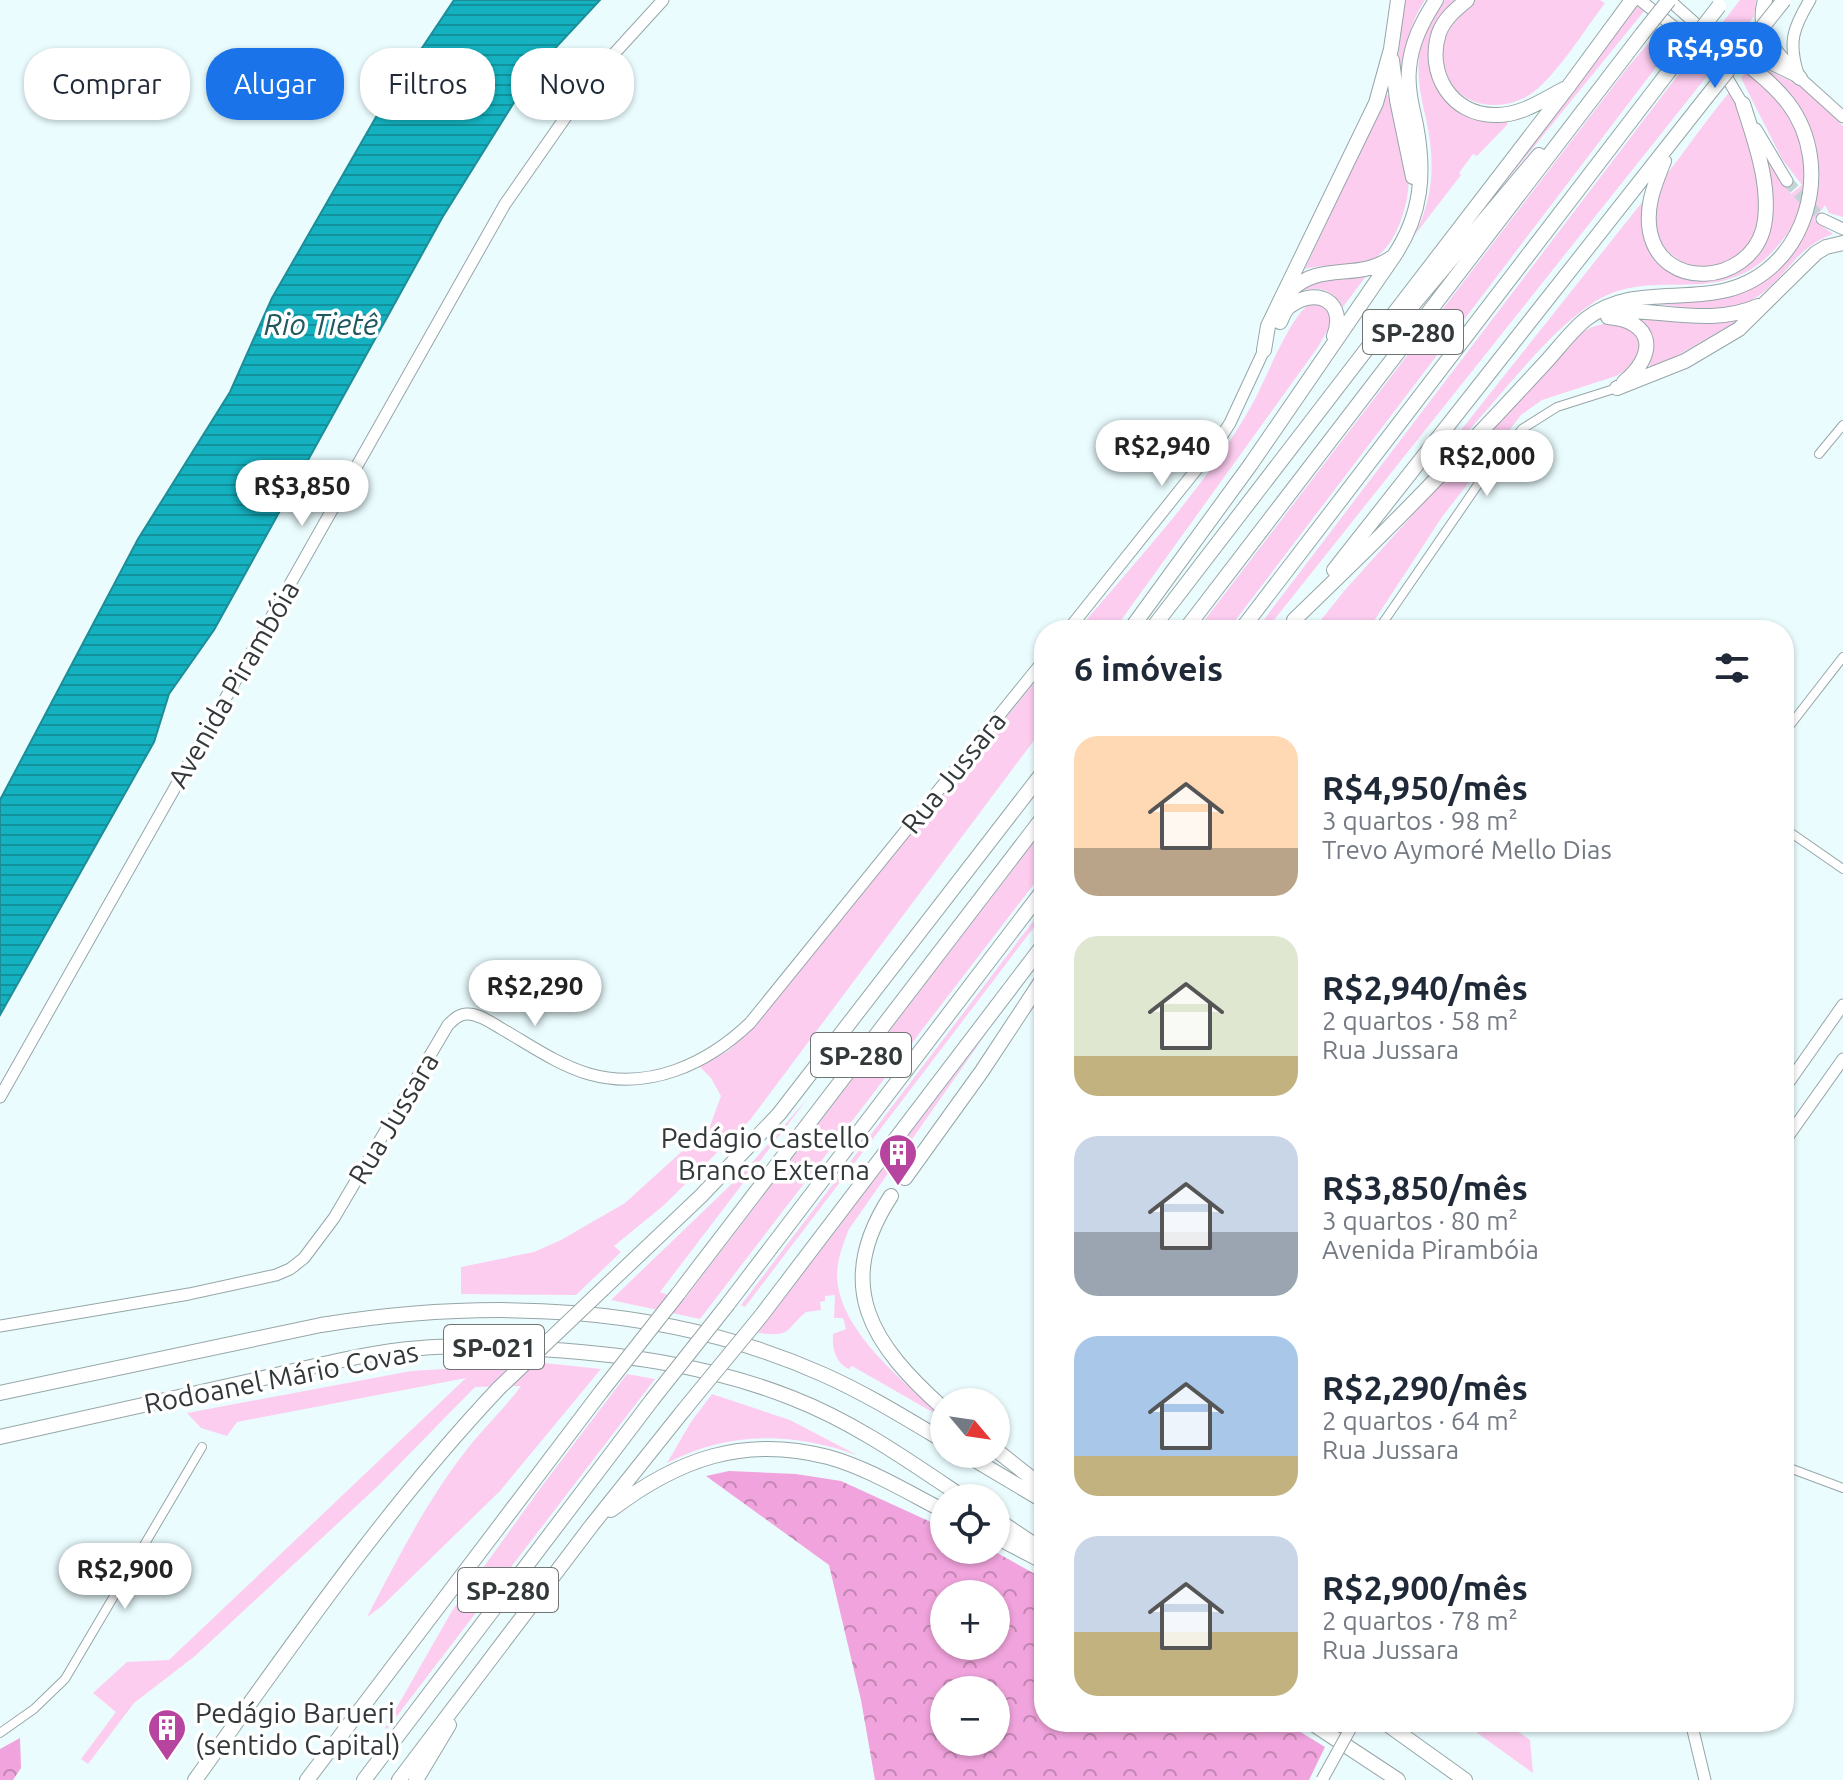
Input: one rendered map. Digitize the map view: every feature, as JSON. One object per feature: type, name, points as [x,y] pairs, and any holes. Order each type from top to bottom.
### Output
[{"type":"highway","points":[[1264,350],[1268,326],[1376,103],[1391,49],[1398,0]]},
{"type":"highway","points":[[1137,620],[1251,464],[1412,226],[1422,169],[1408,72],[1416,36],[1436,0]]},
{"type":"highway","points":[[1467,0],[1446,21],[1439,33],[1435,62],[1437,76],[1457,102],[1470,111],[1497,116],[1531,107],[1568,87]]},
{"type":"highway","points":[[1159,620],[1632,0]]},
{"type":"highway","name":"SP-280","points":[[1193,620],[1669,0]]},
{"type":"highway","points":[[1765,0],[1762,20],[1764,36],[1800,78]]},
{"type":"highway","points":[[1294,620],[1784,0]]},
{"type":"highway","name":"SP-280","points":[[1249,620],[1721,3]]},
{"type":"highway","points":[[1295,620],[1432,485],[1594,315],[1629,298],[1729,289],[1747,282],[1784,252],[1804,219],[1812,190],[1809,144],[1789,104],[1773,86],[1709,37]]},
{"type":"highway","points":[[1391,49],[1397,100],[1413,174],[1412,226]]},
{"type":"highway","points":[[1669,146],[1649,205],[1650,234],[1655,244],[1672,264],[1695,274],[1719,273],[1741,263],[1758,242],[1765,211],[1762,174],[1743,104]]},
{"type":"highway","points":[[1294,442],[1322,416],[1530,165],[1549,144],[1564,135]]},
{"type":"highway","points":[[1617,388],[1659,373],[1739,329],[1816,253],[1843,243]]},
{"type":"highway","points":[[1280,301],[1300,281],[1317,274],[1364,270],[1394,256]]},
{"type":"highway","points":[[1264,350],[1288,307],[1316,298],[1329,301],[1337,312],[1337,330],[1331,346]]},
{"type":"highway","points":[[1594,315],[1636,309],[1732,316],[1767,302]]},
{"type":"highway","points":[[1594,315],[1621,318],[1632,322],[1644,333],[1646,346],[1643,363],[1617,388]]},
{"type":"highway","points":[[195,1780],[395,1505],[444,1446],[499,1388],[701,1196],[779,1114],[1034,784]]},
{"type":"highway","name":"SP-280","points":[[307,1780],[1034,829]]},
{"type":"highway","name":"SP-280","points":[[364,1780],[1034,902]]},
{"type":"highway","points":[[399,1780],[592,1525],[761,1316],[1034,957]]},
{"type":"highway","points":[[905,1178],[1034,992]]},
{"type":"highway","points":[[891,1196],[872,1230],[862,1261],[865,1304],[891,1352],[930,1396]]},
{"type":"highway","name":"Rodoanel Mário Covas","points":[[0,1393],[357,1320],[472,1310],[544,1311],[610,1315],[724,1338],[774,1354],[870,1397],[930,1433]]},
{"type":"highway","name":"Rodoanel Mário Covas","points":[[0,1437],[352,1359],[419,1348],[467,1346],[571,1351],[660,1361],[744,1381],[792,1398],[878,1440],[943,1484]]},
{"type":"highway","points":[[592,1525],[636,1491],[692,1462],[733,1450],[782,1448],[829,1457],[870,1473],[930,1504]]},
{"type":"highway","points":[[1010,1461],[1034,1480]]},
{"type":"highway","points":[[989,1468],[1034,1495]]},
{"type":"highway","points":[[1010,1528],[1034,1544]]},
{"type":"highway","points":[[1010,1544],[1034,1557]]},
{"type":"highway","points":[[416,1780],[480,1670]]},
{"type":"highway","points":[[1325,1732],[1398,1780]]},
{"type":"highway","points":[[1398,1732],[1465,1780]]},
{"type":"main road","name":"Avenida Pirambóia","points":[[0,1097],[505,204],[581,95],[663,0]]},
{"type":"main road","points":[[1640,0],[1717,61],[1787,181]]},
{"type":"main road","points":[[1669,0],[1709,37],[1768,60],[1800,78],[1843,117]]},
{"type":"main road","points":[[1800,78],[1791,53],[1793,38],[1810,0]]},
{"type":"main road","points":[[1822,219],[1843,229]]},
{"type":"main road","points":[[1076,620],[1216,445],[1230,423],[1264,350]]},
{"type":"main road","name":"Rua Jussara","points":[[0,1326],[189,1294],[276,1275],[290,1269],[304,1258],[334,1218],[448,1025],[460,1015],[483,1018],[571,1067],[608,1078],[664,1074],[715,1053],[750,1023],[1034,672]]},
{"type":"main road","points":[[1794,1075],[1843,1005]]},
{"type":"main road","points":[[1794,1128],[1843,1059]]},
{"type":"main road","points":[[1322,1780],[1348,1732]]},
{"type":"main road","points":[[1693,1732],[1705,1780]]},
{"type":"street","points":[[1385,620],[1479,483],[1522,429],[1542,414],[1566,403],[1617,388]]},
{"type":"street","points":[[1819,454],[1843,425]]},
{"type":"street","points":[[1794,720],[1843,657]]},
{"type":"street","points":[[1794,835],[1843,869]]},
{"type":"street","points":[[0,1733],[34,1709],[65,1679],[202,1447]]},
{"type":"street","points":[[1794,1470],[1843,1488]]},
{"type":"shaded area","points":[[1405,0],[1425,0],[1415,17],[1406,52],[1407,86],[1416,140],[1397,65]]},
{"type":"shaded area","points":[[1445,0],[1458,0],[1446,14],[1439,88],[1506,120],[1508,124],[1477,156],[1473,154],[1459,173],[1461,175],[1414,236],[1426,205],[1431,174],[1430,143],[1419,83],[1419,56],[1429,26]]},
{"type":"shaded area","points":[[1474,0],[1600,0],[1605,3],[1547,80],[1526,97],[1497,105],[1469,99],[1449,81],[1444,67],[1446,36]]},
{"type":"shaded area","points":[[1740,0],[1756,0],[1754,16],[1732,45],[1716,31]]},
{"type":"shaded area","points":[[1637,5],[1645,10],[1455,244]]},
{"type":"shaded area","points":[[1663,26],[1676,36],[1661,55],[1663,58],[1236,620],[1205,620],[1628,67]]},
{"type":"shaded area","points":[[1697,50],[1715,66],[1274,620],[1264,620]]},
{"type":"shaded area","points":[[1760,67],[1804,87],[1843,126],[1843,217],[1829,213],[1825,205],[1814,220],[1833,234],[1801,254],[1768,289],[1737,307],[1706,310],[1647,302],[1741,288],[1810,218],[1819,184],[1816,145],[1811,129],[1795,101],[1781,84]]},
{"type":"shaded area","points":[[1747,71],[1780,102],[1795,127],[1804,156],[1804,196],[1787,234],[1764,260],[1740,275],[1715,282],[1640,286],[1615,292],[1590,305],[1542,347],[1431,471],[1643,201],[1643,221],[1674,269],[1730,273],[1772,214],[1766,160],[1791,194],[1802,185],[1782,159],[1741,78]]},
{"type":"shaded area","points":[[1731,90],[1745,124],[1756,166],[1761,209],[1758,227],[1752,243],[1740,256],[1708,266],[1694,266],[1681,261],[1662,243],[1656,230],[1655,200],[1666,175]]},
{"type":"shaded area","points":[[1389,95],[1397,115],[1408,169],[1408,191],[1396,233],[1383,251],[1366,263],[1305,269],[1385,96]]},
{"type":"shaded area","points":[[1366,276],[1343,307],[1326,291],[1302,291],[1300,288],[1324,277]]},
{"type":"shaded area","points":[[1312,303],[1320,303],[1330,320],[1318,347],[1121,620],[1087,620],[1172,520],[1215,462],[1254,401],[1288,332]]},
{"type":"shaded area","points":[[1635,317],[1741,319],[1654,369],[1649,368],[1653,346],[1651,334]]},
{"type":"shaded area","points":[[1607,323],[1628,325],[1643,345],[1631,367],[1616,376],[1542,400],[1521,415],[1442,517],[1375,620],[1321,620],[1571,339],[1592,327]]},
{"type":"shaded area","points":[[1034,683],[1034,740],[750,1120],[663,1206],[614,1246],[621,1252],[576,1295],[461,1294],[461,1267],[534,1252],[561,1240],[625,1203],[710,1126],[721,1096],[711,1078],[699,1066],[728,1051],[753,1028]]},
{"type":"shaded area","points":[[1034,842],[1034,884],[700,1319],[611,1300],[743,1173],[808,1098],[660,1292],[683,1301]]},
{"type":"shaded area","points":[[1034,920],[1034,927],[745,1307],[741,1305]]},
{"type":"shaded area","points":[[988,1031],[849,1229],[837,1270],[841,1297],[861,1335],[892,1371],[930,1407],[930,1411],[852,1366],[849,1369],[840,1363],[834,1350],[833,1334],[846,1329],[843,1318],[834,1318],[835,1295],[825,1296],[825,1301],[820,1302],[821,1310],[806,1312],[782,1333],[758,1333]]},
{"type":"shaded area","points":[[545,1363],[601,1369],[500,1491],[382,1606],[367,1617],[437,1491],[472,1443],[521,1386],[475,1387],[379,1485],[195,1656],[134,1703],[88,1764],[81,1759],[116,1712],[93,1693],[127,1662],[169,1660],[466,1378],[237,1422],[227,1436],[201,1428],[187,1413],[411,1371]]},
{"type":"shaded area","points":[[627,1374],[655,1379],[385,1728],[452,1611]]},
{"type":"shaded area","points":[[712,1394],[790,1420],[857,1455],[809,1442],[761,1438],[714,1445],[667,1463]]},
{"type":"shaded area","points":[[1476,1732],[1518,1732],[1530,1740],[1533,1773]]},
{"type":"green space","points":[[729,1471],[796,1474],[841,1481],[930,1522],[930,1564],[1010,1564],[1010,1560],[1034,1573],[1034,1732],[1300,1732],[1325,1747],[1309,1780],[875,1780],[861,1700],[829,1565],[706,1476]]},
{"type":"green space","points":[[20,1738],[21,1768],[13,1780],[0,1780],[0,1749]]},
{"type":"water","name":"Rio Tietê","points":[[454,0],[600,0],[555,48],[511,48],[511,107],[442,218],[214,630],[169,694],[154,742],[0,1015],[0,800],[138,539],[230,392],[272,298],[374,120],[495,120],[495,48],[422,48]]},
{"type":"tunnel","points":[[1787,181],[1822,219]]},
{"type":"place","name":"Pedágio Castello Branco Externa","points":[[898,1187]]},
{"type":"place","name":"Pedágio Barueri (sentido Capital)","points":[[167,1762]]}]
